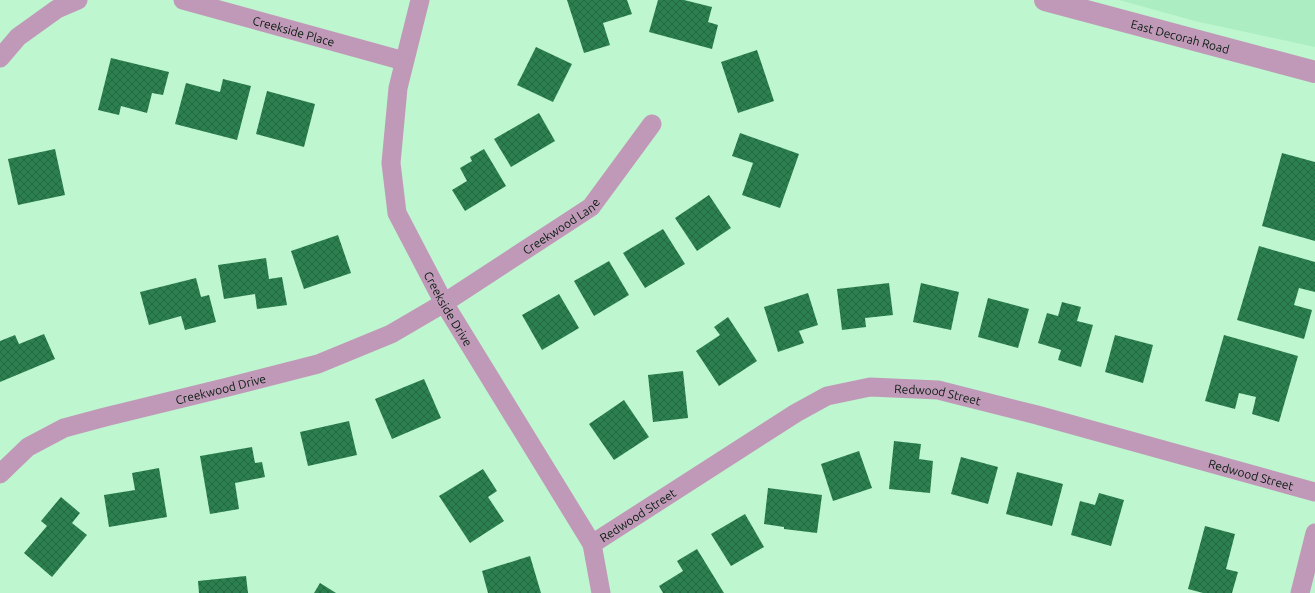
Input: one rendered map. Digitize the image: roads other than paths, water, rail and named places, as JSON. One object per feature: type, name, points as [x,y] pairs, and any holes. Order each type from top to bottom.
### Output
[{"type":"street","points":[[0,58],[23,33],[57,9],[78,0]]},
{"type":"street","name":"Creekside Place","points":[[183,0],[404,61]]},
{"type":"street","name":"Creekside Drive","points":[[420,0],[398,88],[391,162],[397,213],[444,303],[592,544],[601,593]]},
{"type":"street","name":"East Decorah Road","points":[[1045,0],[1315,72]]},
{"type":"street","name":"Creekwood Lane","points":[[444,303],[591,207],[652,124]]},
{"type":"street","name":"Creekwood Drive","points":[[0,474],[28,447],[64,428],[318,364],[391,334],[444,303]]},
{"type":"street","name":"Redwood Street","points":[[592,544],[796,413],[828,396],[870,387],[938,390],[1037,415],[1315,492]]},
{"type":"street","points":[[1300,593],[1315,533]]}]
